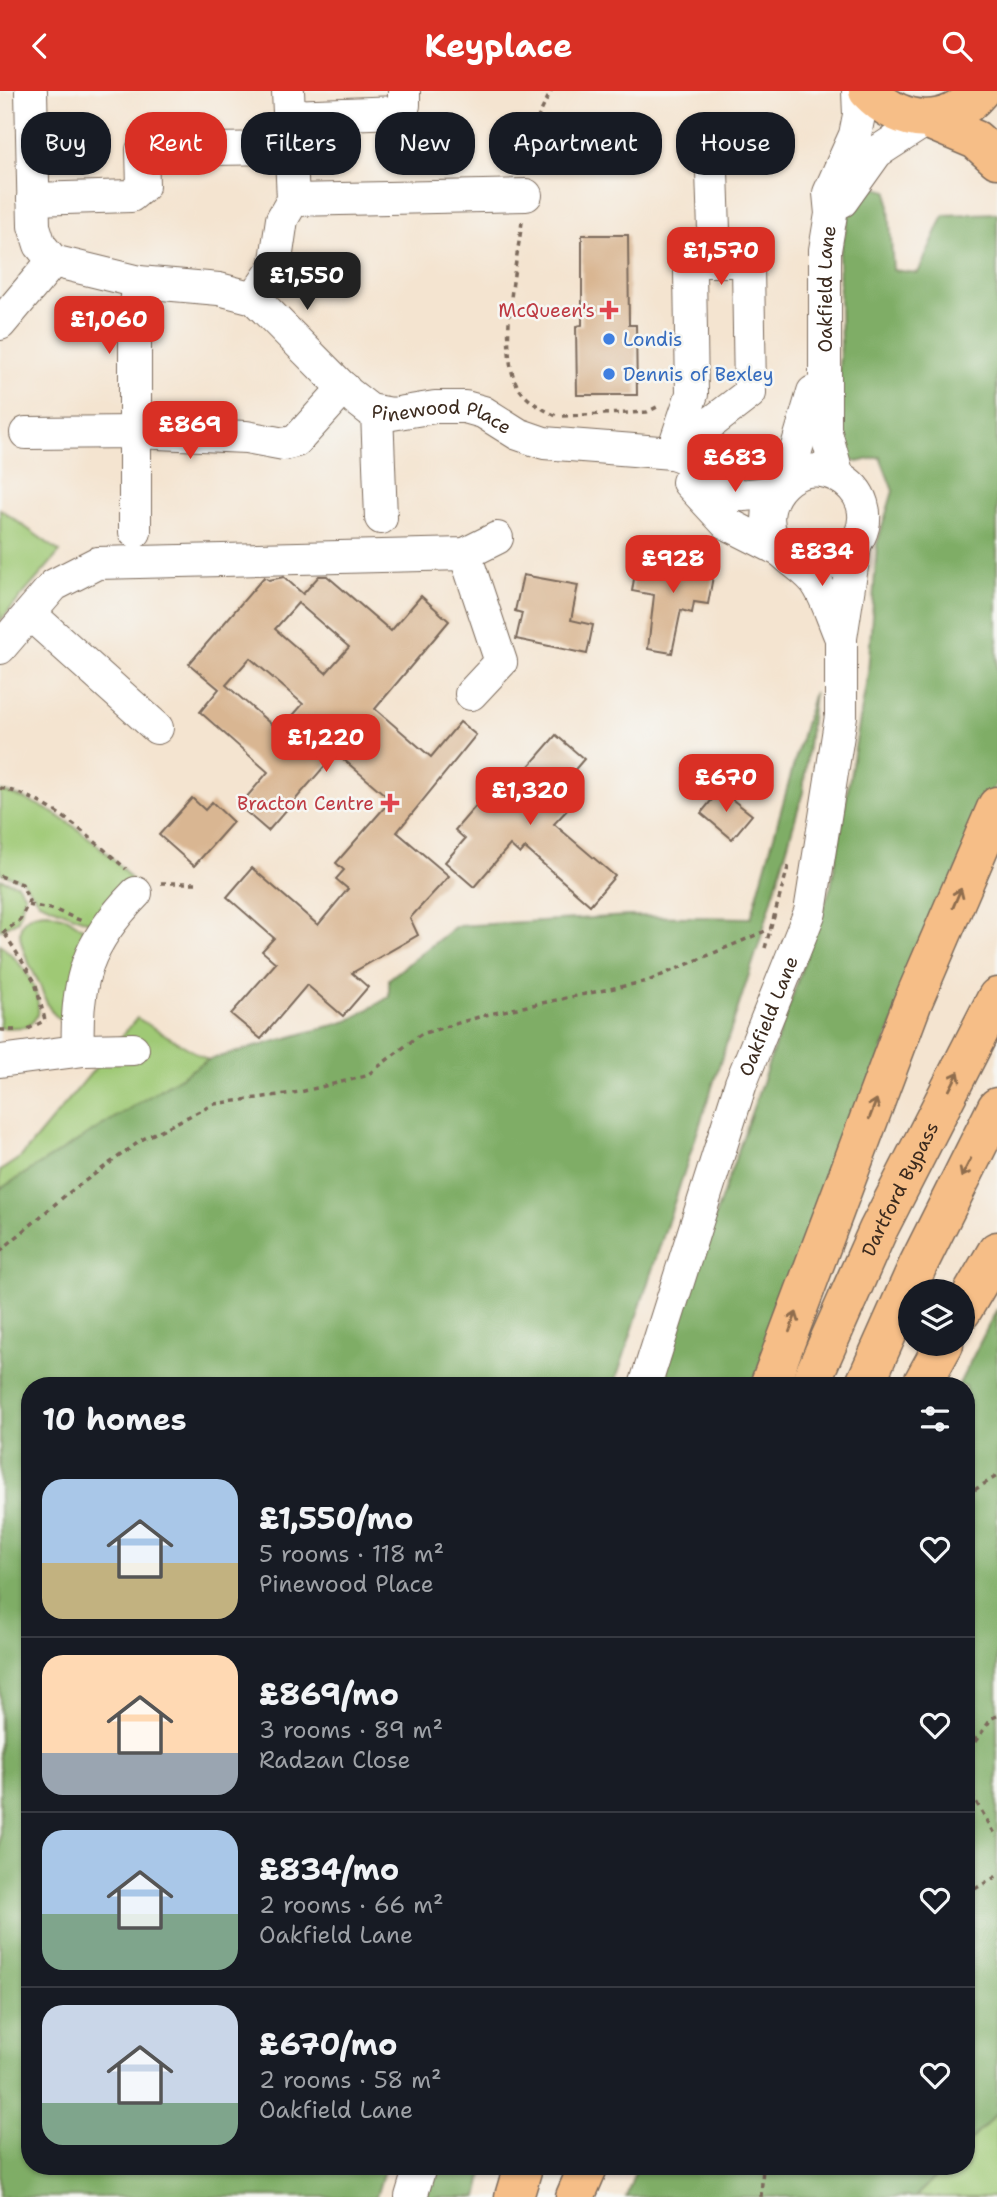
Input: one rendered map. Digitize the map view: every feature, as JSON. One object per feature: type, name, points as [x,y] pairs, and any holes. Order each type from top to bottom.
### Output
[{"type":"main road","points":[[869,91],[888,108],[976,140],[997,159]]},
{"type":"main road","points":[[928,121],[960,110],[980,91]]},
{"type":"main road","points":[[772,1377],[912,1004],[997,806]]},
{"type":"main road","name":"Dartford Bypass","points":[[813,1377],[878,1230],[997,997]]},
{"type":"main road","points":[[868,1377],[918,1265],[997,1107]]},
{"type":"main road","points":[[975,1289],[997,1251]]},
{"type":"main road","points":[[926,1377],[937,1356]]},
{"type":"main road","points":[[514,2197],[521,2175]]},
{"type":"main road","points":[[569,2197],[576,2175]]},
{"type":"main road","points":[[575,2197],[585,2175]]},
{"type":"street","points":[[31,91],[36,235],[40,245],[53,261],[139,282],[219,289],[254,298],[275,267],[282,219],[293,200],[292,175]]},
{"type":"street","points":[[288,103],[358,114],[398,112],[404,105],[404,91]]},
{"type":"street","name":"Oakfield Lane","points":[[648,1377],[741,1083],[810,912],[841,716],[841,638],[855,547],[861,534],[862,505],[856,491],[838,476],[825,429],[824,362],[825,250],[831,214],[829,193],[855,135],[859,115],[858,91]]},
{"type":"street","name":"Oakfield Lane","points":[[831,214],[877,152],[928,121]]},
{"type":"street","points":[[33,199],[114,198],[142,183],[142,150],[241,149]]},
{"type":"street","points":[[712,175],[715,261]]},
{"type":"street","points":[[293,200],[526,195]]},
{"type":"street","points":[[0,324],[53,261]]},
{"type":"street","points":[[672,453],[750,393],[748,265],[742,261],[697,263],[690,272],[692,394],[672,453],[687,481],[726,523],[787,556],[820,566],[845,556],[855,547]]},
{"type":"street","points":[[135,532],[135,311],[139,282]]},
{"type":"street","name":"Pinewood Place","points":[[254,298],[344,389],[377,412],[392,414],[461,406],[483,412],[522,436],[544,443],[672,453],[690,458],[711,484],[723,492],[758,493],[783,484]]},
{"type":"street","name":"Oakfield Lane","points":[[824,362],[815,381],[783,484],[768,513],[768,527],[787,556],[819,586],[841,638]]},
{"type":"street","points":[[26,433],[136,432],[246,437],[284,444],[296,440],[344,389]]},
{"type":"street","points":[[377,412],[381,518]]},
{"type":"street","points":[[783,484],[804,471],[819,470],[838,476]]},
{"type":"street","points":[[0,648],[54,585],[97,563],[465,554],[497,538]]},
{"type":"street","points":[[465,554],[501,662],[471,694]]},
{"type":"street","points":[[30,614],[157,728]]},
{"type":"street","points":[[78,1050],[80,986],[89,955],[102,933],[141,885]]},
{"type":"street","points":[[0,1061],[78,1050],[133,1049]]},
{"type":"street","points":[[411,2197],[418,2175]]},
{"type":"path","points":[[0,788],[20,794],[65,820],[141,885],[200,883]]},
{"type":"path","points":[[762,956],[789,862]]},
{"type":"path","points":[[0,876],[22,884],[29,897],[20,921],[3,934],[35,982],[46,1020]]},
{"type":"path","points":[[28,905],[67,915],[102,933]]},
{"type":"path","points":[[0,1251],[66,1193],[143,1139],[214,1104],[300,1092],[366,1076],[421,1034],[489,1014],[648,981],[770,929]]},
{"type":"path","points":[[975,1489],[997,1476]]},
{"type":"path","points":[[976,1741],[992,1718],[997,1716]]},
{"type":"path","points":[[975,1800],[997,1837]]},
{"type":"path","points":[[975,1889],[997,1876]]},
{"type":"path","points":[[761,2197],[762,2175]]},
{"type":"green space","points":[[873,187],[888,191],[893,270],[918,273],[944,215],[997,213],[997,782],[931,926],[756,1377],[662,1377],[680,1316],[831,886],[868,673],[877,544],[893,491],[880,457],[857,462],[844,458],[833,427],[841,346],[839,257],[850,211]]},
{"type":"green space","points":[[0,509],[60,552],[0,621]]},
{"type":"green space","points":[[814,692],[803,792],[759,944],[617,1377],[21,1377],[21,2175],[383,2175],[376,2197],[0,2197],[0,1189],[208,1060],[348,1021],[389,997],[389,979],[456,926],[628,916],[751,918]]},
{"type":"green space","points":[[0,791],[38,805],[76,828],[109,856],[137,886],[99,926],[39,902],[22,880],[0,873]]},
{"type":"green space","points":[[0,879],[17,884],[25,895],[18,920],[0,930]]},
{"type":"green space","points":[[48,912],[68,918],[94,936],[67,1025],[48,1005],[20,938],[24,920],[33,914]]},
{"type":"green space","points":[[0,944],[22,967],[33,984],[38,1015],[27,1027],[0,1028]]},
{"type":"green space","points":[[137,1018],[208,1060],[0,1190],[0,1171],[21,1157]]},
{"type":"green space","points":[[997,1309],[997,2113],[975,2136],[975,1377],[963,1377]]},
{"type":"green space","points":[[997,2113],[997,2197],[915,2197],[937,2175],[975,2175],[975,2136]]},
{"type":"green space","points":[[433,2175],[483,2175],[478,2197],[426,2197]]},
{"type":"green space","points":[[634,2175],[937,2175],[915,2197],[626,2197]]},
{"type":"building","points":[[582,235],[628,235],[629,325],[636,325],[637,395],[577,395],[576,326],[582,325]]},
{"type":"building","points":[[686,555],[716,560],[708,604],[694,602],[692,613],[681,610],[672,653],[648,649],[654,595],[632,591],[637,561],[683,570]]},
{"type":"building","points":[[523,575],[578,585],[571,620],[593,625],[587,654],[516,639],[522,613],[515,611]]},
{"type":"building","name":"Bracton Centre","points":[[319,576],[327,576],[391,631],[421,596],[449,621],[375,709],[431,757],[460,722],[476,735],[397,832],[449,876],[410,918],[418,935],[352,973],[368,987],[343,1016],[307,985],[261,1039],[231,1014],[276,963],[262,951],[274,938],[227,897],[252,868],[318,925],[348,889],[336,879],[344,870],[336,863],[391,800],[336,753],[268,831],[239,806],[268,772],[200,712],[219,689],[189,664],[264,577],[269,580],[284,577],[303,594]],"holes":[[[298,603],[349,647],[326,673],[275,629]],[[250,658],[303,704],[279,731],[226,685]]]},
{"type":"building","points":[[556,735],[584,759],[552,796],[568,809],[554,824],[615,876],[590,905],[525,848],[520,854],[510,845],[474,887],[445,862],[465,839],[455,830],[499,779],[510,788]]},
{"type":"building","points":[[720,790],[752,815],[732,839],[701,813]]},
{"type":"building","points":[[192,798],[205,810],[212,802],[233,822],[194,866],[159,835]]},
{"type":"place","name":"McQueen's","points":[[609,310]]},
{"type":"place","name":"Londis","points":[[609,339]]},
{"type":"place","name":"Dennis of Bexley","points":[[609,374]]},
{"type":"place","name":"Bracton Centre","points":[[390,803]]}]
